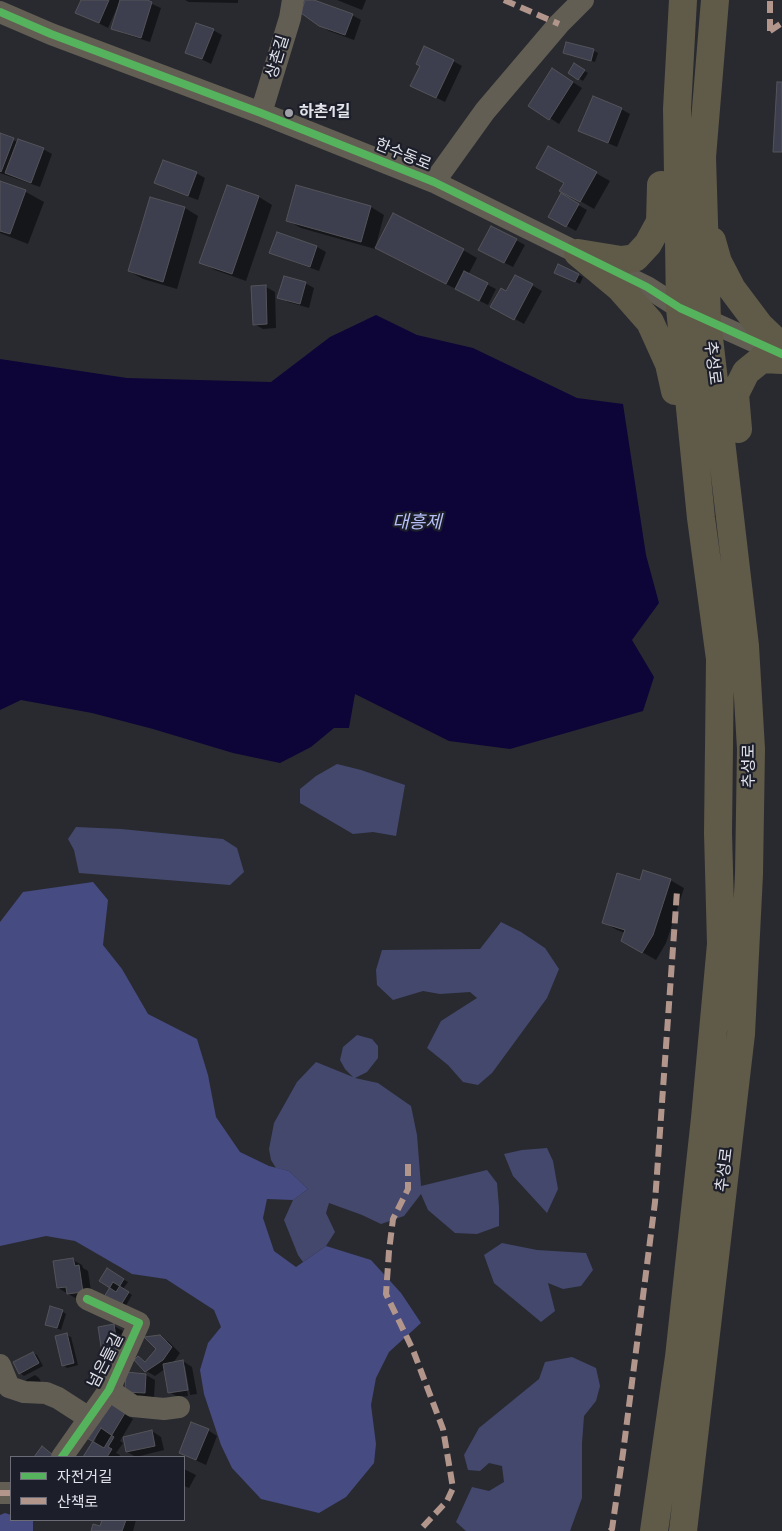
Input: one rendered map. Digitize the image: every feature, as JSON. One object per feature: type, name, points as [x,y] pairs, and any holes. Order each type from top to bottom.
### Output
[{"type":"main road","points":[[578,253],[621,260],[635,258],[648,244],[660,222],[667,61],[681,0]]},
{"type":"main road","name":"추성로","points":[[654,1531],[679,1357],[705,1118],[721,944],[718,833],[720,659],[701,518],[680,308],[677,109],[681,0]]},
{"type":"main road","name":"추성로","points":[[683,1531],[741,1034],[749,874],[751,749],[745,646],[707,321],[702,157],[715,0]]},
{"type":"main road","points":[[703,206],[718,262],[732,289],[759,325],[782,346]]},
{"type":"main road","points":[[578,253],[620,288],[650,322],[669,364],[678,410],[704,603],[720,681]]},
{"type":"main road","points":[[751,749],[751,549],[734,394],[746,372],[762,360],[782,360]]},
{"type":"street","name":"상촌길","points":[[261,113],[290,18],[293,0]]},
{"type":"street","points":[[434,182],[485,111],[559,24],[583,0]]},
{"type":"street","name":"한수동로","points":[[0,12],[51,34],[261,113],[434,182],[647,287],[680,308],[782,354]]},
{"type":"street","name":"넘은들길","points":[[63,1456],[108,1390],[139,1322],[87,1299]]},
{"type":"street","points":[[0,1365],[9,1387],[24,1392],[46,1393],[58,1398],[89,1418]]},
{"type":"street","points":[[108,1390],[133,1406],[164,1409],[179,1407]]},
{"type":"shaded area","points":[[337,764],[405,785],[396,836],[373,832],[353,834],[300,803],[300,789],[316,776]]},
{"type":"shaded area","points":[[76,827],[121,829],[223,839],[237,848],[244,872],[230,885],[79,873],[74,850],[68,839]]},
{"type":"shaded area","points":[[93,882],[108,900],[103,945],[122,969],[148,1014],[197,1039],[208,1075],[216,1117],[240,1152],[269,1166],[289,1171],[308,1189],[293,1200],[267,1199],[263,1218],[274,1251],[296,1267],[326,1246],[371,1260],[401,1293],[421,1323],[389,1352],[376,1378],[371,1405],[376,1444],[374,1463],[346,1497],[319,1513],[261,1499],[232,1468],[221,1445],[204,1394],[200,1370],[208,1343],[221,1327],[214,1310],[166,1279],[132,1274],[75,1241],[46,1236],[0,1246],[0,922],[23,892]]},
{"type":"shaded area","points":[[501,922],[521,932],[545,948],[559,969],[547,998],[492,1073],[478,1085],[463,1082],[448,1065],[427,1048],[441,1021],[477,998],[470,992],[440,994],[423,991],[393,1000],[377,985],[376,970],[382,950],[480,949]]},
{"type":"shaded area","points":[[357,1035],[372,1039],[378,1046],[378,1058],[367,1072],[355,1078],[378,1083],[411,1106],[417,1135],[421,1186],[487,1170],[497,1183],[499,1226],[477,1234],[455,1233],[428,1210],[421,1194],[404,1216],[381,1224],[329,1203],[326,1213],[335,1232],[326,1246],[303,1262],[298,1255],[284,1220],[293,1200],[308,1189],[289,1171],[276,1168],[271,1160],[269,1149],[274,1123],[297,1082],[316,1062],[353,1077],[340,1060],[343,1047]]},
{"type":"shaded area","points":[[547,1148],[553,1161],[558,1189],[547,1213],[513,1176],[504,1154]]},
{"type":"shaded area","points":[[502,1243],[537,1250],[586,1253],[593,1270],[581,1286],[563,1289],[548,1283],[555,1311],[541,1322],[494,1283],[484,1255]]},
{"type":"shaded area","points":[[572,1357],[596,1368],[600,1386],[596,1401],[584,1416],[582,1498],[570,1531],[466,1531],[456,1522],[472,1487],[489,1491],[504,1482],[502,1466],[489,1463],[480,1471],[468,1470],[464,1455],[479,1428],[539,1379],[545,1362]]},
{"type":"shaded area","points":[[5,1513],[10,1515],[10,1521],[33,1521],[33,1531],[0,1531],[0,1515]]},
{"type":"water","name":"대흥제","points":[[376,315],[417,335],[473,348],[577,398],[623,404],[646,555],[659,603],[632,640],[654,677],[643,711],[510,749],[449,741],[355,694],[349,728],[334,728],[311,747],[280,763],[233,753],[92,713],[21,700],[0,710],[0,359],[127,378],[271,382],[330,337]]},
{"type":"building","points":[[81,0],[109,0],[99,23],[75,13]]},
{"type":"building","points":[[120,0],[147,0],[152,2],[141,38],[111,29]]},
{"type":"building","points":[[305,0],[314,0],[353,14],[345,35],[319,26],[301,13]]},
{"type":"building","points":[[196,23],[214,29],[202,59],[185,53]]},
{"type":"building","points":[[566,42],[594,49],[591,61],[563,53]]},
{"type":"building","points":[[424,46],[454,60],[436,98],[410,86],[420,66],[416,64]]},
{"type":"building","points":[[574,63],[585,70],[578,80],[568,73]]},
{"type":"building","points":[[552,68],[573,82],[549,120],[528,106]]},
{"type":"building","points":[[777,82],[782,82],[782,152],[773,152]]},
{"type":"building","points":[[593,96],[622,108],[608,143],[578,131]]},
{"type":"building","points":[[0,133],[14,138],[1,172],[0,171]]},
{"type":"building","points":[[18,139],[44,148],[31,183],[5,173]]},
{"type":"building","points":[[548,146],[597,172],[580,202],[559,191],[564,183],[536,168]]},
{"type":"building","points":[[163,160],[197,172],[188,196],[154,183]]},
{"type":"building","points":[[0,181],[26,190],[10,234],[0,231]]},
{"type":"building","points":[[227,185],[259,196],[232,274],[199,263]]},
{"type":"building","points":[[296,185],[371,206],[361,242],[286,221]]},
{"type":"building","points":[[561,193],[579,204],[566,227],[548,217]]},
{"type":"building","points":[[150,197],[185,207],[163,282],[128,271]]},
{"type":"building","points":[[393,213],[464,249],[446,284],[375,248]]},
{"type":"building","points":[[491,226],[517,239],[504,263],[478,250]]},
{"type":"building","points":[[277,232],[317,246],[310,267],[269,253]]},
{"type":"building","points":[[558,264],[579,274],[575,282],[554,273]]},
{"type":"building","points":[[464,271],[488,283],[479,301],[455,289]]},
{"type":"building","points":[[515,275],[533,284],[514,320],[490,307],[501,288],[506,291]]},
{"type":"building","points":[[284,276],[306,282],[300,304],[277,298]]},
{"type":"building","points":[[266,285],[267,324],[253,325],[251,286]]},
{"type":"building","points":[[643,870],[671,879],[653,935],[642,953],[621,941],[625,930],[602,923],[617,873],[640,880]]},
{"type":"building","points":[[73,1258],[75,1266],[79,1265],[83,1292],[67,1294],[66,1287],[57,1288],[53,1261]]},
{"type":"building","points":[[107,1268],[124,1279],[116,1292],[99,1281]]},
{"type":"building","points":[[113,1282],[129,1292],[119,1308],[104,1297]]},
{"type":"building","points":[[50,1306],[63,1310],[57,1328],[45,1325]]},
{"type":"building","points":[[114,1324],[118,1351],[102,1353],[98,1327]]},
{"type":"building","points":[[67,1333],[74,1363],[62,1366],[55,1336]]},
{"type":"building","points":[[160,1335],[172,1347],[163,1360],[145,1372],[134,1360],[138,1356],[145,1362],[156,1349],[144,1337]]},
{"type":"building","points":[[33,1352],[39,1363],[19,1374],[13,1362]]},
{"type":"building","points":[[183,1360],[188,1390],[168,1393],[163,1364]]},
{"type":"building","points":[[126,1372],[146,1374],[145,1393],[125,1392]]},
{"type":"building","points":[[106,1401],[125,1413],[104,1448],[85,1437]]},
{"type":"building","points":[[191,1422],[209,1429],[196,1460],[179,1453]]},
{"type":"building","points":[[101,1428],[114,1437],[108,1447],[112,1449],[108,1456],[84,1456]]},
{"type":"building","points":[[152,1430],[155,1446],[126,1452],[123,1437]]},
{"type":"building","points":[[42,1446],[53,1455],[52,1456],[35,1456]]},
{"type":"building","points":[[102,1521],[126,1521],[122,1531],[91,1531],[93,1524],[100,1526]]},
{"type":"marked path","points":[[504,0],[559,24]]},
{"type":"marked path","points":[[770,0],[770,31]]},
{"type":"marked path","points":[[770,31],[782,23]]},
{"type":"marked path","points":[[610,1531],[612,1529],[623,1453],[655,1202],[677,891]]},
{"type":"marked path","points":[[408,1164],[408,1189],[393,1219],[386,1294],[413,1350],[443,1429],[453,1488],[447,1501],[419,1531]]},
{"type":"marked path","points":[[0,1493],[10,1493]]},
{"type":"cycle path","points":[[0,12],[51,34],[261,113],[434,182],[647,287],[680,308],[782,354]]},
{"type":"cycle path","points":[[63,1456],[109,1390],[139,1323],[87,1299]]},
{"type":"place","name":"하촌1길","points":[[289,113]]}]
